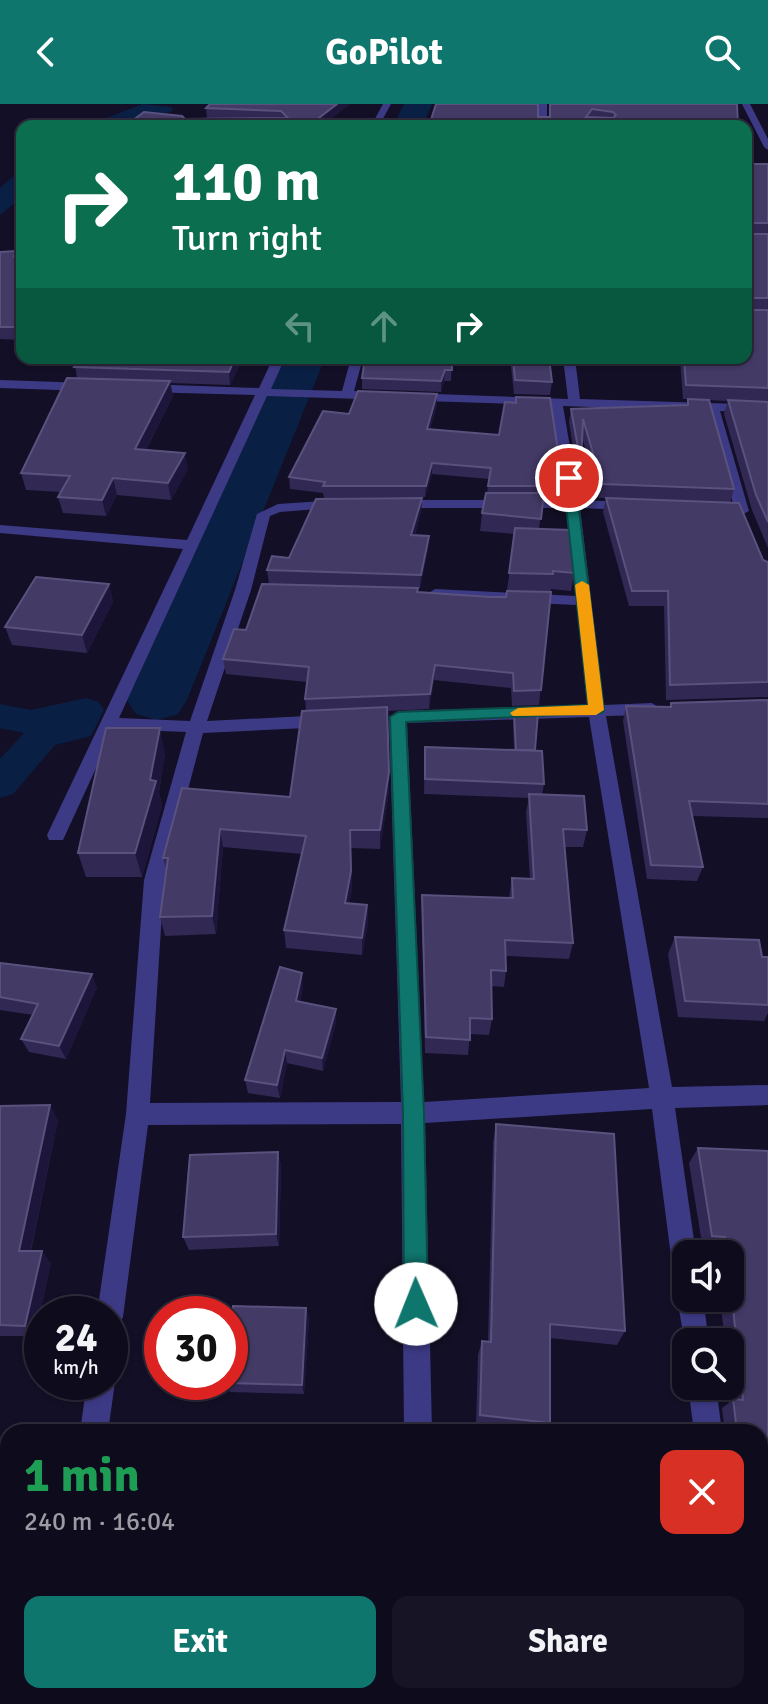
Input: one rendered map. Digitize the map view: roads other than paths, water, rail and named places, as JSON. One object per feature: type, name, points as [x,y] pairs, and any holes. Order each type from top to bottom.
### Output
[{"type":"street","points":[[746,104],[768,147]]},
{"type":"street","points":[[752,131],[760,132]]},
{"type":"street","points":[[56,835],[276,364]]},
{"type":"street","points":[[347,394],[355,364]]},
{"type":"street","points":[[570,364],[574,401]]},
{"type":"street","points":[[1,385],[97,387]]},
{"type":"street","points":[[128,388],[768,409]]},
{"type":"street","points":[[556,400],[573,504],[596,710],[662,1098],[682,1240]]},
{"type":"street","points":[[713,407],[738,515]]},
{"type":"street","points":[[113,1296],[138,1114],[154,880],[196,727],[251,590],[264,514],[278,508],[363,504],[650,507]]},
{"type":"street","points":[[0,529],[192,545]]},
{"type":"street","points":[[419,594],[584,601]]},
{"type":"street","points":[[418,1424],[413,1113],[390,718],[674,708]]},
{"type":"street","points":[[109,723],[196,727],[336,720]]},
{"type":"street","points":[[138,1114],[413,1113],[768,1095]]},
{"type":"street","points":[[95,1424],[98,1400]]},
{"type":"street","points":[[704,1400],[707,1424]]},
{"type":"water","points":[[143,104],[172,107],[173,111],[140,120],[101,120]]},
{"type":"water","points":[[16,174],[16,202],[0,215],[0,188]]},
{"type":"waterway","points":[[411,120],[418,104]]},
{"type":"waterway","points":[[157,700],[301,364]]},
{"type":"waterway","points":[[0,716],[31,722],[86,710],[78,727],[43,735],[0,784]]}]
